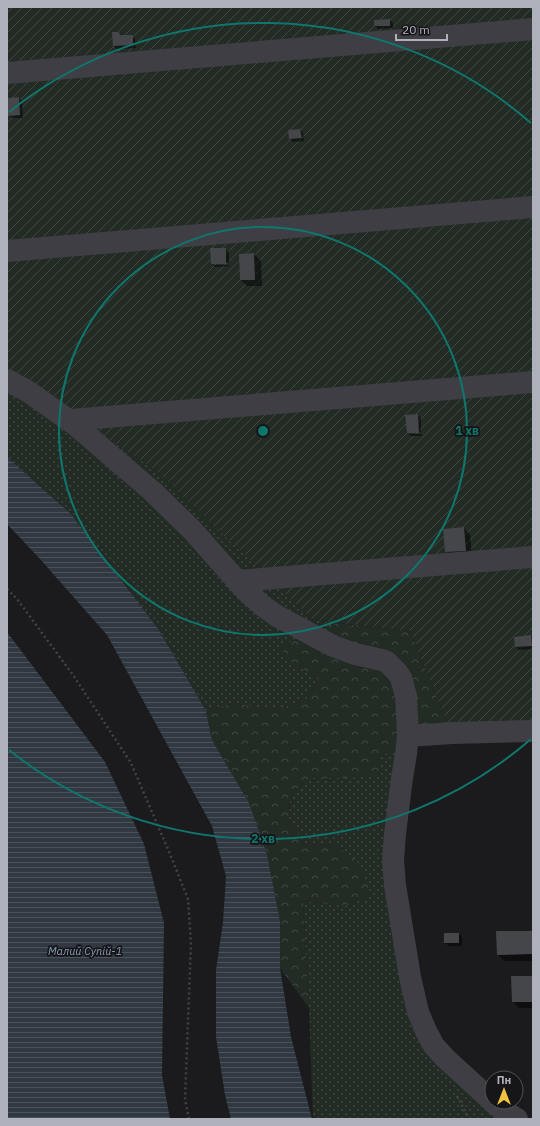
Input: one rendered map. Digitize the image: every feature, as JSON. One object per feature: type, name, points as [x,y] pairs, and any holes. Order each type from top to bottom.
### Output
[{"type":"street","points":[[7,73],[533,29]]},
{"type":"street","points":[[7,251],[533,207]]},
{"type":"street","points":[[7,380],[29,392],[70,420],[174,511],[250,595],[263,606],[308,633],[344,651],[387,662],[401,678],[407,704],[408,736],[395,834],[394,860],[395,885],[406,959],[422,1021],[434,1046],[484,1095]]},
{"type":"street","points":[[70,420],[533,382]]},
{"type":"street","points":[[237,581],[533,557]]},
{"type":"street","points":[[408,736],[452,733],[533,731]]},
{"type":"street","points":[[503,1110],[517,1119]]},
{"type":"path","points":[[7,589],[17,599],[73,675],[130,763],[188,899],[191,943],[185,1099],[188,1119]]},
{"type":"green space","points":[[7,7],[533,7],[533,722],[448,725],[410,631],[313,620],[154,469],[7,372]]},
{"type":"green space","points":[[7,372],[154,469],[313,620],[336,623],[326,637],[294,664],[319,678],[305,701],[273,710],[234,703],[206,711],[159,630],[71,514],[7,457]]},
{"type":"green space","points":[[336,623],[410,631],[448,725],[404,746],[396,746],[381,757],[380,776],[309,778],[290,795],[289,821],[306,846],[334,845],[357,860],[372,896],[345,906],[303,901],[309,1008],[280,968],[280,921],[249,803],[212,740],[206,711],[234,703],[273,710],[305,701],[319,678],[294,664],[278,647],[292,641],[312,636],[326,637]]},
{"type":"green space","points":[[396,746],[391,809],[409,999],[484,1092],[484,1110],[499,1110],[506,1119],[313,1119],[303,901],[345,906],[334,845],[306,846],[289,821],[290,795],[308,778],[347,778]]},
{"type":"water","points":[[7,457],[71,514],[159,630],[206,711],[212,740],[249,803],[267,855],[280,921],[280,968],[291,1037],[312,1119],[231,1119],[225,1095],[216,1037],[216,970],[223,922],[226,876],[212,826],[107,635],[7,524]]},
{"type":"water","name":"Малий Супій-1","points":[[7,632],[105,762],[144,844],[164,923],[162,1075],[170,1119],[7,1119]]},
{"type":"building","points":[[390,19],[390,26],[374,26],[374,20]]},
{"type":"building","points":[[112,32],[119,32],[120,35],[133,35],[133,45],[113,46]]},
{"type":"building","points":[[19,97],[20,115],[8,116],[8,98]]},
{"type":"building","points":[[300,129],[302,138],[289,139],[288,130]]},
{"type":"building","points":[[210,248],[226,248],[226,264],[211,264]]},
{"type":"building","points":[[254,253],[255,280],[240,280],[239,254]]},
{"type":"building","points":[[418,414],[419,433],[407,433],[405,415]]},
{"type":"building","points":[[464,527],[466,551],[445,552],[443,529]]},
{"type":"building","points":[[531,635],[532,646],[515,647],[514,637]]},
{"type":"building","points":[[496,931],[533,931],[533,954],[497,955]]},
{"type":"building","points":[[444,933],[459,933],[459,943],[444,943]]},
{"type":"building","points":[[511,976],[533,976],[533,1002],[512,1002]]}]
